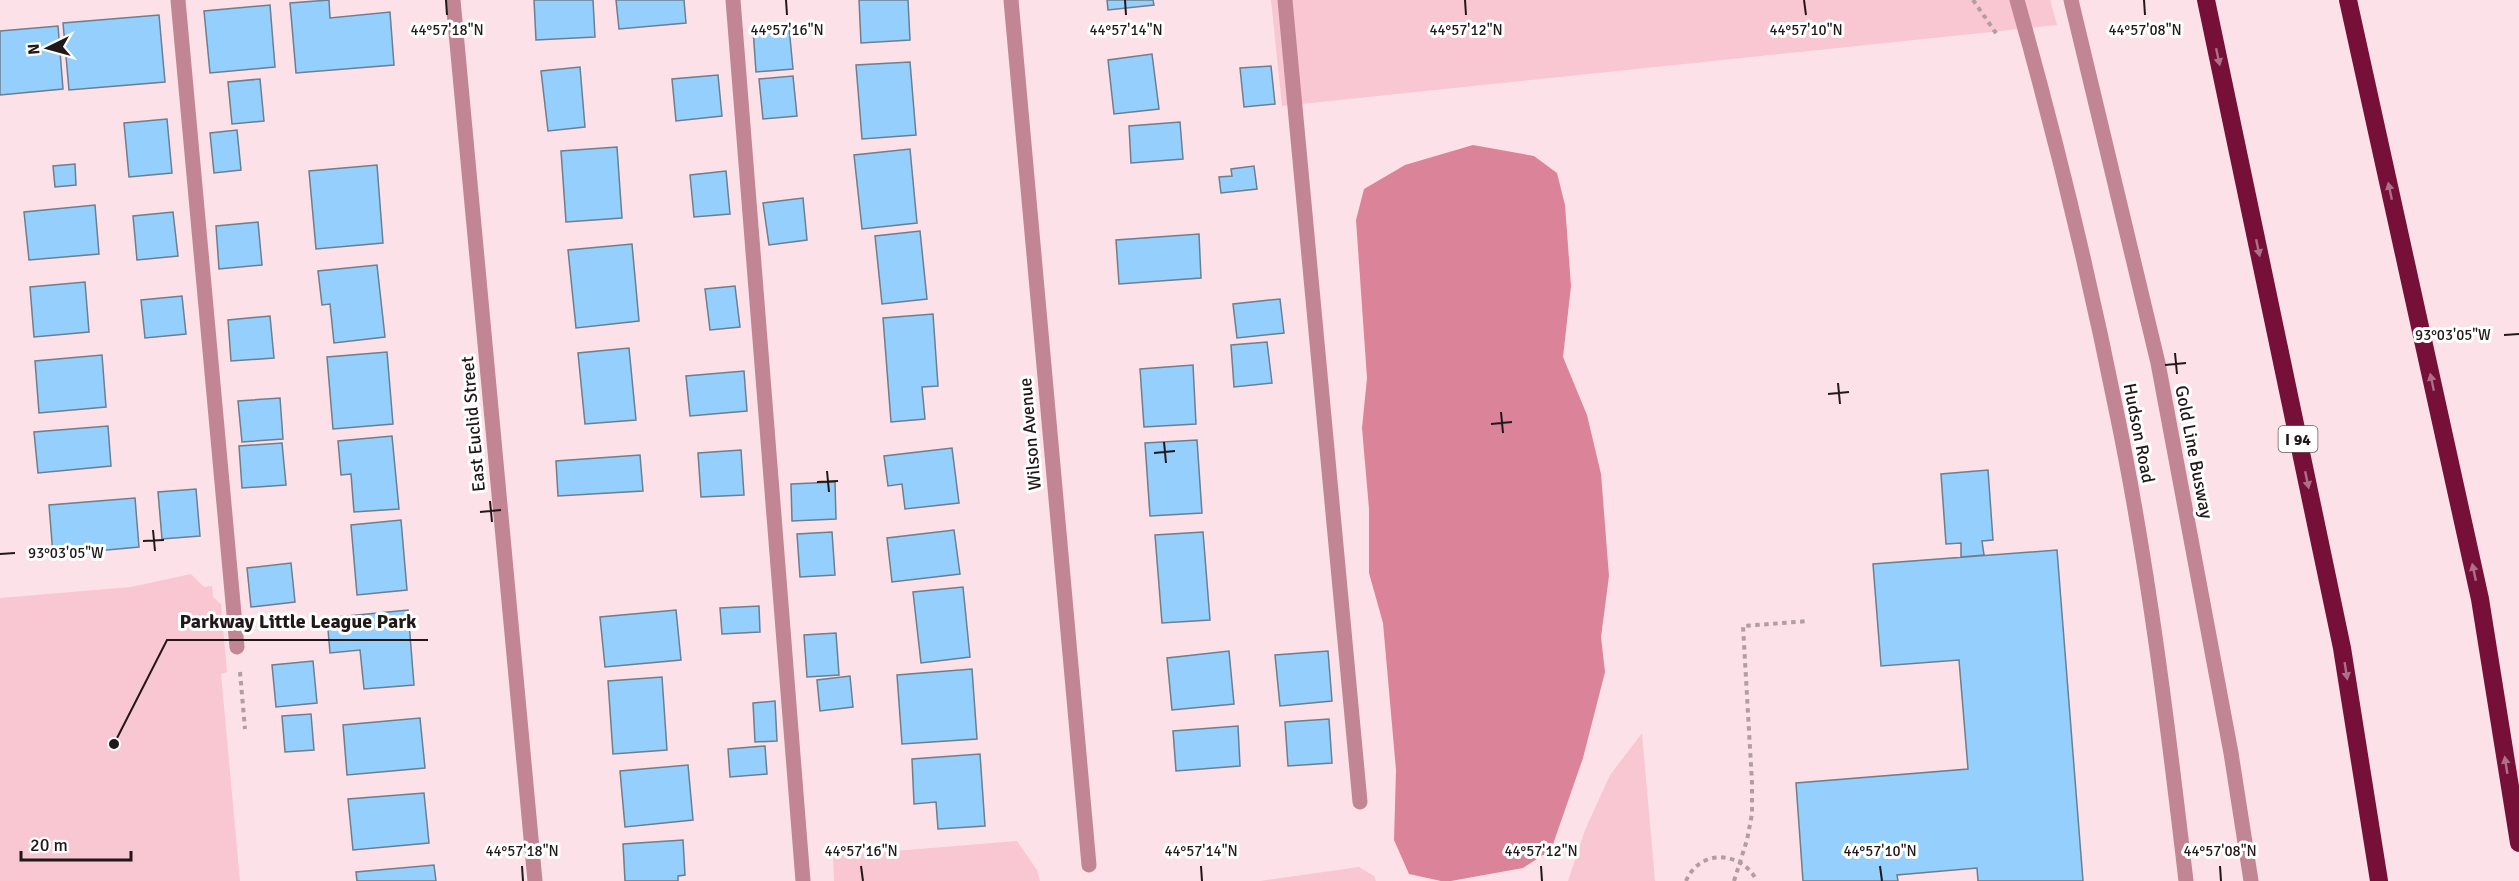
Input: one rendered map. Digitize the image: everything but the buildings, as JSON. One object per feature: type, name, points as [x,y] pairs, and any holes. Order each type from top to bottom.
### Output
[{"type":"highway","name":"I 94","points":[[2206,0],[2342,648],[2379,881]]},
{"type":"highway","points":[[2348,0],[2480,599],[2519,843]]},
{"type":"street","points":[[178,0],[237,647]]},
{"type":"street","name":"East Euclid Street","points":[[453,0],[535,881]]},
{"type":"street","points":[[733,0],[803,881]]},
{"type":"street","name":"Wilson Avenue","points":[[1011,0],[1089,865]]},
{"type":"street","points":[[1285,0],[1360,802]]},
{"type":"street","name":"Hudson Road","points":[[2017,0],[2072,218],[2118,419],[2150,600],[2186,881]]},
{"type":"street","name":"Gold Line Busway","points":[[2071,0],[2158,363],[2232,753],[2251,881]]},
{"type":"path","points":[[1734,881],[1752,814],[1743,626],[1809,621]]},
{"type":"path","points":[[237,647],[245,729]]},
{"type":"path","points":[[1686,881],[1698,865],[1720,856],[1741,861],[1757,881]]},
{"type":"shaded area","points":[[1271,0],[2050,0],[2057,25],[1282,106]]},
{"type":"shaded area","points":[[1473,145],[1534,156],[1557,173],[1565,205],[1571,286],[1563,357],[1587,415],[1601,474],[1609,576],[1601,637],[1605,672],[1583,758],[1551,850],[1523,868],[1441,881],[1409,874],[1394,840],[1396,770],[1383,623],[1369,573],[1369,509],[1362,428],[1367,378],[1356,220],[1364,189],[1405,165]]},
{"type":"shaded area","points":[[191,574],[204,587],[212,586],[213,597],[221,604],[227,672],[221,674],[240,881],[0,881],[0,598],[131,587]]},
{"type":"shaded area","points":[[1642,733],[1655,881],[1568,881],[1585,830],[1610,775]]},
{"type":"shaded area","points":[[1017,841],[1037,870],[1040,881],[834,881],[833,856]]},
{"type":"shaded area","points":[[1359,867],[1374,876],[1376,881],[1260,881]]},
{"type":"place","name":"Parkway Little League Park","points":[[114,744]]}]
